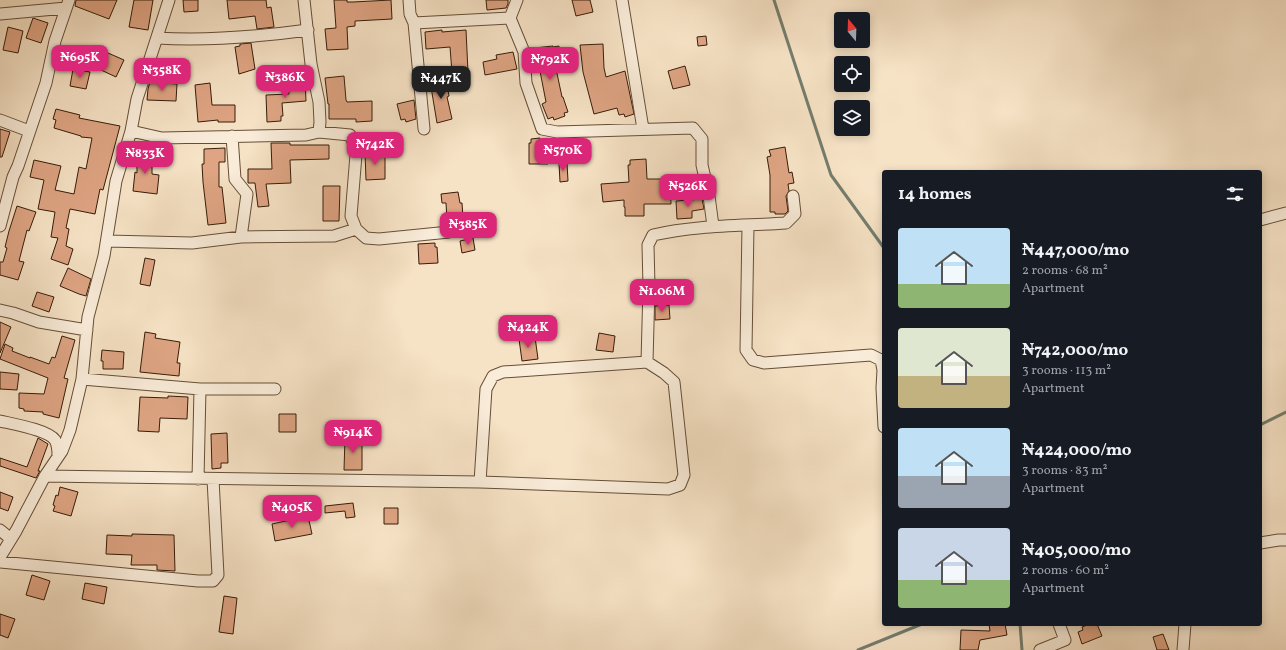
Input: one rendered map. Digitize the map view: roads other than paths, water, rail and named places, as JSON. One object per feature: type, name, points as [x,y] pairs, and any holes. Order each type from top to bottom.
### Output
[{"type":"street","points":[[0,557],[45,476],[58,456],[70,430],[82,379],[88,317],[106,241],[116,181],[131,131],[137,99],[169,0]]},
{"type":"street","points":[[304,0],[311,64],[319,102],[319,132]]},
{"type":"street","points":[[409,0],[410,14],[414,23],[424,129]]},
{"type":"street","points":[[517,0],[510,18],[524,52],[526,83],[542,129],[557,132],[693,128],[702,139],[702,165],[709,196],[713,226]]},
{"type":"street","points":[[622,0],[643,129]]},
{"type":"street","points":[[0,14],[68,4],[52,51],[46,83],[13,177],[0,226]]},
{"type":"street","points":[[414,23],[510,18]]},
{"type":"street","points":[[157,38],[187,40],[234,38],[285,34],[308,30]]},
{"type":"street","points":[[0,120],[29,131]]},
{"type":"street","points":[[131,131],[162,138],[306,135],[319,132],[350,135],[355,146],[356,155],[351,216],[356,230],[366,238],[379,239],[449,232]]},
{"type":"street","points":[[232,136],[234,179],[247,194],[241,237]]},
{"type":"street","points":[[647,362],[649,286],[648,245],[652,235],[713,226],[748,226],[786,223],[795,214],[793,196]]},
{"type":"street","points":[[1262,219],[1286,213]]},
{"type":"street","points":[[748,226],[746,350],[752,360],[764,363],[871,355],[881,360],[882,365]]},
{"type":"street","points":[[106,241],[192,243],[241,237],[334,236],[356,230]]},
{"type":"street","points":[[0,310],[39,322],[87,330]]},
{"type":"street","points":[[45,476],[480,482],[668,489],[680,485],[684,475],[674,382],[664,373],[647,362],[503,372],[493,376],[486,389],[480,482]]},
{"type":"street","points":[[82,379],[200,389],[275,389]]},
{"type":"street","points":[[198,479],[200,389]]},
{"type":"street","points":[[0,421],[33,428],[50,436],[55,440],[57,445],[58,456]]},
{"type":"street","points":[[0,562],[213,581],[218,575],[214,479]]},
{"type":"street","points":[[0,530],[11,539]]},
{"type":"street","points":[[1262,543],[1286,540]]},
{"type":"street","points":[[1060,626],[1071,650]]},
{"type":"street","points":[[1183,650],[1185,626]]},
{"type":"street","points":[[1040,650],[1065,640]]},
{"type":"waterway","points":[[774,0],[831,175],[882,245]]},
{"type":"waterway","points":[[1262,424],[1286,412]]},
{"type":"waterway","points":[[858,650],[917,626]]},
{"type":"waterway","points":[[1020,626],[1022,650]]}]
